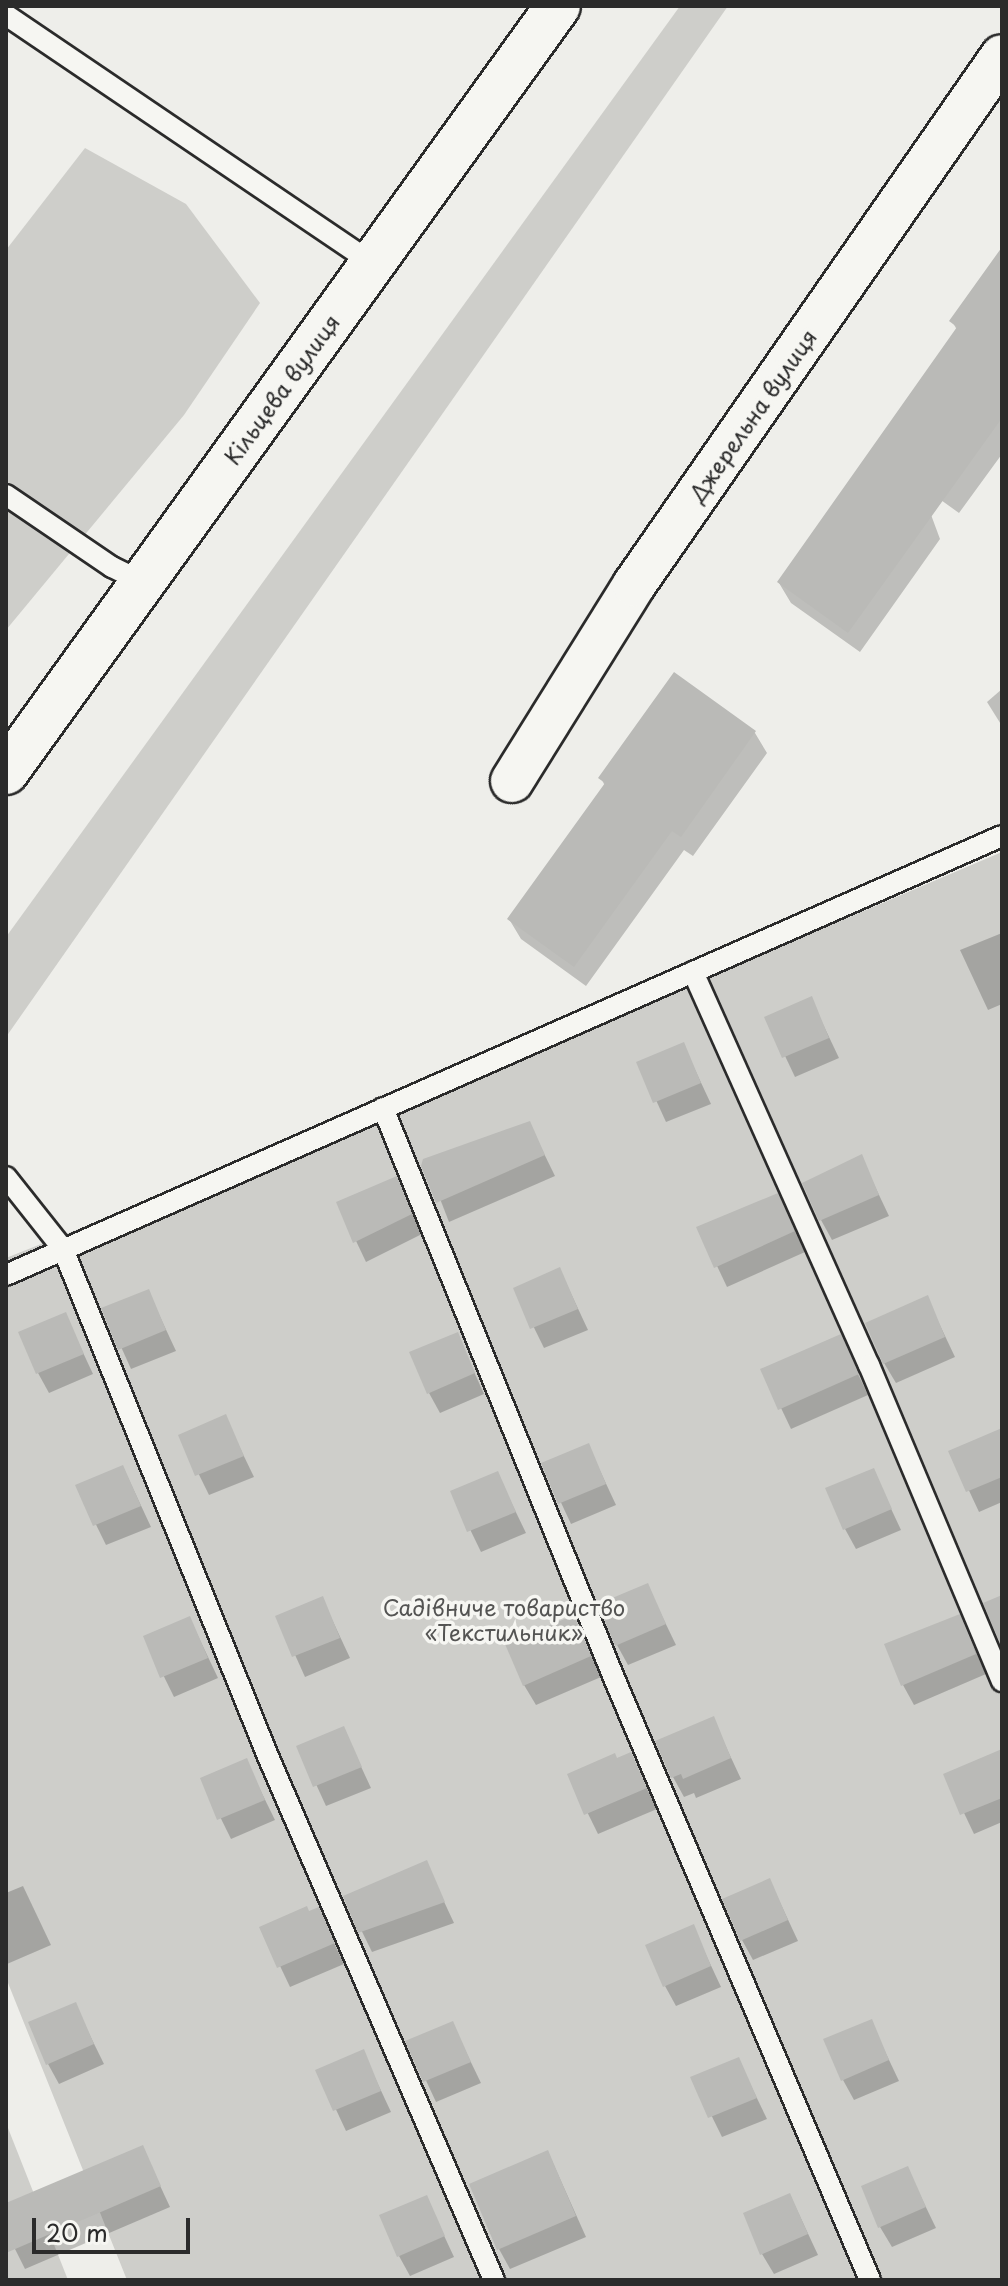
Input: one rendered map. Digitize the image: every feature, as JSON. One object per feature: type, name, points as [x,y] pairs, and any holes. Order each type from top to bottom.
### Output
[{"type":"main road","name":"Кільцева вулиця","points":[[6,772],[558,6]]},
{"type":"street","name":"Джерельна вулиця","points":[[512,781],[634,585],[1002,56]]},
{"type":"lane","points":[[6,15],[372,263]]},
{"type":"lane","points":[[6,495],[143,582]]},
{"type":"lane","points":[[6,1275],[1002,836]]},
{"type":"lane","points":[[693,972],[869,1365],[1002,1681]]},
{"type":"lane","points":[[383,1108],[614,1678],[870,2280]]},
{"type":"lane","points":[[6,1177],[63,1249],[267,1754],[494,2280]]},
{"type":"green space","points":[[680,6],[728,6],[6,1037],[6,937]]},
{"type":"green space","points":[[85,148],[186,204],[260,303],[184,415],[6,630],[6,250]]},
{"type":"green space","name":"Садівниче товариство «Текстильник»","points":[[1002,852],[1002,2280],[127,2280],[6,1978],[6,1258],[676,991]]},
{"type":"green space","points":[[6,2123],[68,2280],[6,2280]]},
{"type":"building","points":[[1002,247],[1002,418],[848,633],[777,582],[957,327],[949,321]]},
{"type":"building","points":[[674,672],[756,731],[681,837],[672,831],[574,967],[507,919],[605,783],[598,778]]},
{"type":"building","points":[[812,996],[829,1038],[782,1058],[764,1017]]},
{"type":"building","points":[[684,1042],[701,1083],[653,1103],[636,1062]]},
{"type":"building","points":[[530,1121],[545,1155],[436,1203],[421,1166],[423,1159]]},
{"type":"building","points":[[862,1154],[879,1195],[819,1221],[802,1183]]},
{"type":"building","points":[[397,1176],[412,1214],[353,1243],[336,1202]]},
{"type":"building","points":[[778,1193],[795,1231],[714,1268],[696,1227]]},
{"type":"building","points":[[560,1267],[578,1309],[530,1329],[513,1288]]},
{"type":"building","points":[[149,1289],[166,1330],[118,1350],[101,1308]]},
{"type":"building","points":[[928,1295],[945,1337],[883,1364],[865,1323]]},
{"type":"building","points":[[66,1312],[84,1354],[36,1374],[18,1332]]},
{"type":"building","points":[[458,1332],[475,1373],[427,1394],[409,1352]]},
{"type":"building","points":[[841,1334],[859,1374],[778,1410],[760,1369]]},
{"type":"building","points":[[226,1414],[244,1456],[195,1476],[178,1435]]},
{"type":"building","points":[[1002,1428],[1002,1477],[966,1492],[948,1451]]},
{"type":"building","points":[[589,1443],[606,1484],[558,1504],[541,1463]]},
{"type":"building","points":[[123,1465],[141,1506],[93,1526],[75,1485]]},
{"type":"building","points":[[874,1468],[892,1509],[843,1530],[825,1488]]},
{"type":"building","points":[[498,1471],[516,1512],[467,1532],[450,1491]]},
{"type":"building","points":[[648,1583],[666,1624],[615,1646],[598,1604]]},
{"type":"building","points":[[1002,1595],[1002,1642],[1000,1643],[983,1603]]},
{"type":"building","points":[[323,1596],[340,1638],[292,1657],[275,1616]]},
{"type":"building","points":[[960,1614],[976,1654],[901,1686],[884,1644]]},
{"type":"building","points":[[574,1615],[591,1656],[523,1686],[505,1644]]},
{"type":"building","points":[[190,1616],[208,1658],[160,1678],[143,1636]]},
{"type":"building","points":[[714,1716],[731,1758],[683,1779],[681,1774],[671,1778],[655,1741]]},
{"type":"building","points":[[344,1726],[362,1767],[313,1787],[296,1746]]},
{"type":"building","points":[[1002,1749],[1002,1798],[960,1815],[943,1774]]},
{"type":"building","points":[[631,1752],[647,1788],[584,1815],[567,1774],[615,1753],[617,1758]]},
{"type":"building","points":[[247,1758],[265,1800],[217,1820],[200,1778]]},
{"type":"building","points":[[427,1860],[445,1902],[358,1933],[343,1896]]},
{"type":"building","points":[[770,1878],[788,1920],[740,1941],[722,1899]]},
{"type":"building","points":[[307,1906],[309,1911],[319,1907],[335,1943],[277,1968],[259,1927]]},
{"type":"building","points":[[694,1924],[711,1966],[663,1987],[645,1945]]},
{"type":"building","points":[[76,2002],[94,2044],[46,2065],[28,2022]]},
{"type":"building","points":[[872,2019],[889,2060],[841,2081],[823,2039]]},
{"type":"building","points":[[453,2021],[471,2062],[423,2082],[405,2041]]},
{"type":"building","points":[[364,2049],[381,2091],[333,2111],[315,2070]]},
{"type":"building","points":[[739,2057],[757,2098],[708,2118],[690,2077]]},
{"type":"building","points":[[143,2145],[161,2186],[6,2253],[6,2203]]},
{"type":"building","points":[[548,2150],[576,2216],[497,2250],[469,2184]]},
{"type":"building","points":[[908,2166],[926,2207],[878,2228],[861,2186]]},
{"type":"building","points":[[790,2193],[808,2234],[760,2255],[743,2213]]},
{"type":"building","points":[[427,2195],[445,2236],[397,2257],[379,2215]]}]
